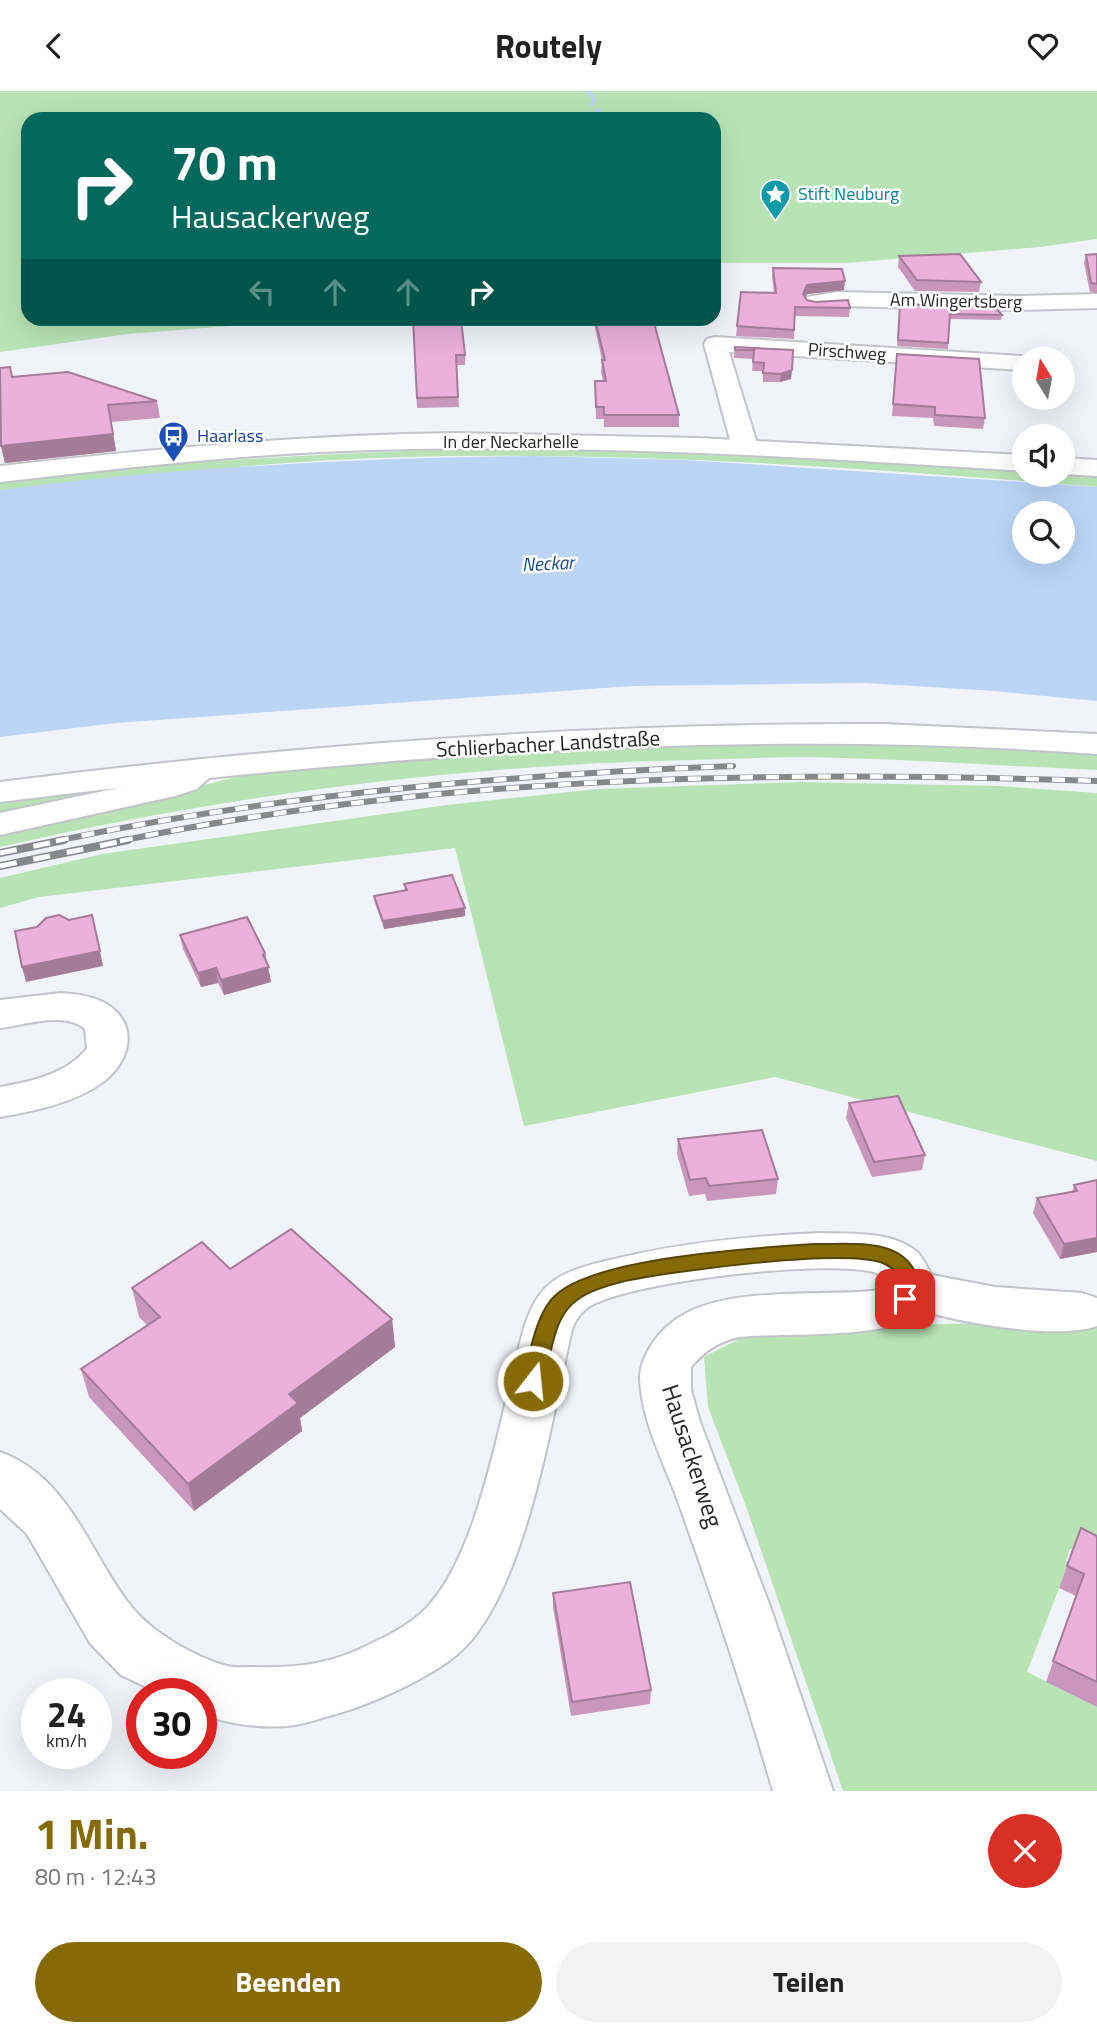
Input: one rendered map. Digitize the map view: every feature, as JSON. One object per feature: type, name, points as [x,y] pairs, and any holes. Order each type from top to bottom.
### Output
[{"type":"street","name":"Am Wingertsberg","points":[[815,302],[1097,301]]},
{"type":"street","points":[[709,326],[746,447]]},
{"type":"street","name":"Pirschweg","points":[[715,344],[1012,362]]},
{"type":"street","name":"In der Neckarhelle","points":[[0,474],[215,451],[374,442],[583,442],[746,447],[1012,462]]},
{"type":"street","points":[[1075,467],[1097,468]]},
{"type":"street","name":"Schlierbacher Landstraße","points":[[0,792],[373,753],[637,738],[829,733],[1032,738],[1097,744]]},
{"type":"street","points":[[0,824],[163,789],[186,782],[202,769]]},
{"type":"street","points":[[0,1014],[62,1007],[85,1010],[98,1017],[109,1039],[106,1053],[100,1062],[75,1079],[39,1094],[0,1102]]},
{"type":"street","points":[[0,1475],[46,1517],[110,1624],[141,1656],[226,1695],[294,1697],[350,1682],[394,1662],[439,1634],[464,1604],[486,1564],[508,1489],[548,1329],[557,1306],[571,1293],[618,1275],[666,1267],[744,1257],[844,1251],[887,1256],[900,1263],[909,1278],[911,1289],[946,1300],[1082,1312]]},
{"type":"street","name":"Hausackerweg","points":[[803,1791],[741,1602],[675,1419],[665,1377],[667,1365],[671,1355],[691,1335],[722,1322],[790,1312],[885,1309],[905,1299],[911,1289]]},
{"type":"green space","points":[[0,91],[1097,91],[1097,239],[1040,247],[846,263],[721,263],[721,112],[21,112],[21,326],[231,326],[128,334],[0,352]]},
{"type":"green space","points":[[509,448],[841,460],[1012,470],[1012,480],[750,463],[576,456],[489,456],[302,462],[0,490],[0,482],[63,475],[190,463]]},
{"type":"green space","points":[[1075,475],[1097,476],[1097,487],[1075,485]]},
{"type":"green space","points":[[867,743],[1097,755],[1097,770],[809,757],[518,768],[258,798],[171,812],[0,847],[0,832],[139,802],[243,775],[481,754],[742,744]]},
{"type":"green space","points":[[801,782],[1000,786],[1097,793],[1097,1161],[775,1077],[524,1126],[455,848],[39,897],[0,908],[0,878],[102,854],[447,805],[597,789]]},
{"type":"green space","points":[[78,793],[85,798],[0,816],[0,804]]},
{"type":"green space","points":[[1043,1322],[1097,1325],[1097,1561],[1070,1549],[1066,1561],[1069,1562],[1027,1672],[1097,1707],[1097,1791],[843,1791],[747,1509],[708,1407],[704,1357],[747,1335],[853,1326]]},
{"type":"water","name":"Neckar","points":[[534,456],[686,460],[1012,481],[1012,487],[1097,487],[1097,701],[865,683],[632,686],[116,723],[0,737],[0,490],[133,475],[333,462]]},
{"type":"building","points":[[960,254],[981,282],[917,280],[899,256]]},
{"type":"building","points":[[1097,254],[1097,284],[1091,283],[1086,255]]},
{"type":"building","points":[[773,268],[842,269],[845,281],[807,285],[803,294],[807,300],[815,302],[848,300],[850,308],[795,307],[794,330],[737,326],[741,292],[776,293]]},
{"type":"building","points":[[900,304],[995,307],[1002,315],[950,314],[948,343],[898,340]]},
{"type":"building","points":[[413,326],[462,326],[465,355],[456,355],[458,397],[417,398]]},
{"type":"building","points":[[597,326],[655,326],[679,415],[604,415],[604,407],[596,407],[595,381],[606,381],[602,360],[605,360]]},
{"type":"building","points":[[735,347],[793,350],[792,370],[781,374],[763,373],[764,363],[753,362],[754,350],[735,350]]},
{"type":"building","points":[[897,354],[979,359],[985,418],[935,415],[935,407],[893,404]]},
{"type":"building","points":[[10,367],[12,377],[68,372],[157,401],[108,405],[113,434],[1,446],[0,368]]},
{"type":"building","points":[[452,875],[465,908],[383,921],[374,896],[407,890],[404,884]]},
{"type":"building","points":[[59,915],[69,920],[92,915],[100,951],[22,967],[15,931],[37,927],[46,918]]},
{"type":"building","points":[[247,917],[269,967],[221,980],[216,968],[198,973],[180,935]]},
{"type":"building","points":[[898,1096],[925,1155],[874,1162],[849,1103]]},
{"type":"building","points":[[762,1130],[778,1179],[709,1186],[706,1178],[690,1180],[678,1139]]},
{"type":"building","points":[[1097,1180],[1097,1238],[1064,1244],[1037,1198],[1077,1191],[1074,1185]]},
{"type":"building","points":[[291,1229],[392,1319],[289,1394],[298,1403],[188,1484],[81,1369],[160,1317],[132,1288],[202,1242],[230,1269]]},
{"type":"building","points":[[1081,1528],[1097,1536],[1097,1682],[1053,1661],[1084,1574],[1067,1566]]},
{"type":"building","points":[[630,1582],[651,1690],[572,1702],[553,1593]]},
{"type":"waterway","points":[[588,91],[594,99],[592,105]]},
{"type":"railway","points":[[56,841],[224,811],[393,789],[563,775],[733,766]]},
{"type":"railway","points":[[120,841],[240,819],[362,802],[606,782],[852,776],[1097,781]]},
{"type":"railway","points":[[0,853],[64,840]]},
{"type":"railway","points":[[0,866],[128,840]]},
{"type":"place","name":"Stift Neuburg","points":[[775,221]]},
{"type":"place","name":"Haarlass","points":[[174,463]]},
{"type":"route","points":[[533,1381],[557,1306],[571,1293],[618,1275],[744,1257],[844,1251],[870,1253],[887,1256],[900,1263],[909,1278],[911,1289],[905,1299]]}]
